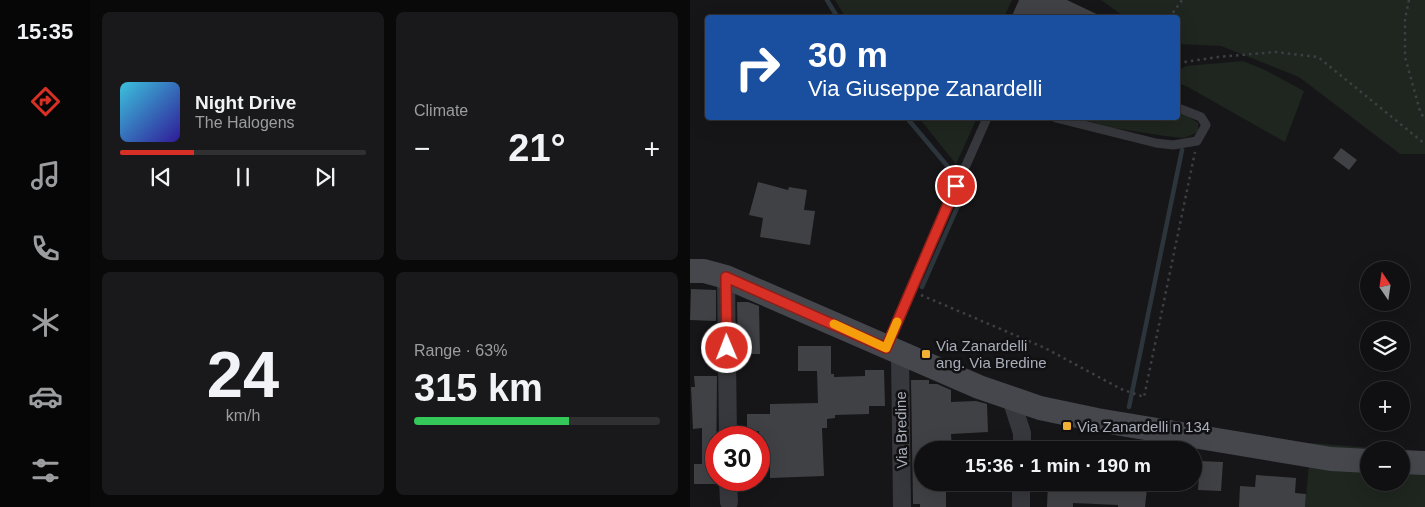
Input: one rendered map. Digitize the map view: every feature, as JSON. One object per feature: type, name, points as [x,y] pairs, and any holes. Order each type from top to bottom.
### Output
[{"type":"street","points":[[690,271],[704,271],[726,277],[818,312],[893,351],[957,372],[1012,399],[1040,408],[1097,420],[1331,459],[1360,460]]},
{"type":"street","points":[[726,277],[728,426]]},
{"type":"street","name":"Via Bredine","points":[[893,351],[902,507]]},
{"type":"street","points":[[1012,399],[1022,441]]},
{"type":"street","points":[[1022,441],[1040,408]]},
{"type":"street","points":[[1410,462],[1425,463]]},
{"type":"street","points":[[728,491],[729,502]]},
{"type":"street","points":[[1021,491],[1021,507]]},
{"type":"lane","points":[[1064,120],[1156,143],[1173,145],[1197,141],[1206,125],[1202,117],[1180,109]]},
{"type":"lane","points":[[893,351],[910,291],[986,120]]},
{"type":"path","points":[[1171,15],[1182,0]]},
{"type":"path","points":[[1409,0],[1405,19],[1405,57],[1420,112],[1425,120]]},
{"type":"path","points":[[1180,63],[1275,52],[1318,57],[1425,144]]},
{"type":"path","points":[[910,291],[1045,348],[1129,392],[1144,396],[1197,141]]},
{"type":"shaded area","points":[[835,0],[1012,0],[1005,15],[844,15]]},
{"type":"shaded area","points":[[1101,0],[1425,0],[1425,154],[1400,154],[1299,77],[1221,46],[1180,44],[1180,15],[1122,15]]},
{"type":"shaded area","points":[[1243,61],[1265,70],[1304,91],[1285,142],[1180,84],[1180,70],[1186,66]]},
{"type":"shaded area","points":[[1180,115],[1189,117],[1198,123],[1198,132],[1184,138],[1114,128],[1084,120],[1180,120]]},
{"type":"shaded area","points":[[921,120],[976,120],[956,164]]},
{"type":"shaded area","points":[[1311,443],[1360,447],[1360,491],[1410,491],[1410,451],[1425,452],[1425,507],[1305,507]]},
{"type":"building","points":[[1019,0],[1067,0],[1099,15],[1012,15]]},
{"type":"building","points":[[1341,148],[1357,160],[1349,170],[1333,158]]},
{"type":"building","points":[[758,182],[788,190],[789,187],[807,190],[804,210],[815,211],[810,245],[760,237],[763,218],[749,215]]},
{"type":"building","points":[[691,289],[716,290],[716,321],[690,320]]},
{"type":"building","points":[[737,302],[748,302],[759,306],[760,354],[738,354]]},
{"type":"building","points":[[798,346],[831,346],[831,374],[834,374],[834,377],[865,376],[865,370],[884,370],[885,406],[869,406],[869,414],[835,415],[835,418],[827,419],[827,428],[822,428],[824,476],[770,478],[770,426],[747,426],[747,414],[770,414],[770,404],[818,403],[817,371],[798,371]]},
{"type":"building","points":[[694,376],[717,376],[717,426],[705,426],[705,484],[694,484],[694,464],[702,464],[702,428],[693,429],[691,387],[695,387]]},
{"type":"building","points":[[911,380],[929,380],[929,384],[937,384],[951,390],[951,402],[976,401],[987,404],[988,432],[951,434],[951,441],[914,441],[914,491],[946,491],[946,507],[920,507],[920,504],[913,504]]},
{"type":"building","points":[[1202,461],[1223,462],[1221,491],[1202,490]]},
{"type":"building","points":[[1256,475],[1296,478],[1295,493],[1306,494],[1305,507],[1239,507],[1240,486],[1255,487]]},
{"type":"building","points":[[1048,491],[1147,491],[1145,507],[1073,503],[1073,507],[1047,507]]},
{"type":"waterway","points":[[827,0],[836,15]]},
{"type":"waterway","points":[[909,120],[949,168]]},
{"type":"waterway","points":[[1129,407],[1182,150]]},
{"type":"waterway","points":[[922,287],[968,183]]},
{"type":"slow traffic","points":[[834,324],[886,348],[897,322]]},
{"type":"place","name":"Via Zanardelli ang. Via Bredine","points":[[926,354]]},
{"type":"place","name":"Via Zanardelli n 134","points":[[1067,426]]},
{"type":"route","points":[[727,348],[726,277],[886,348],[956,186]]}]
